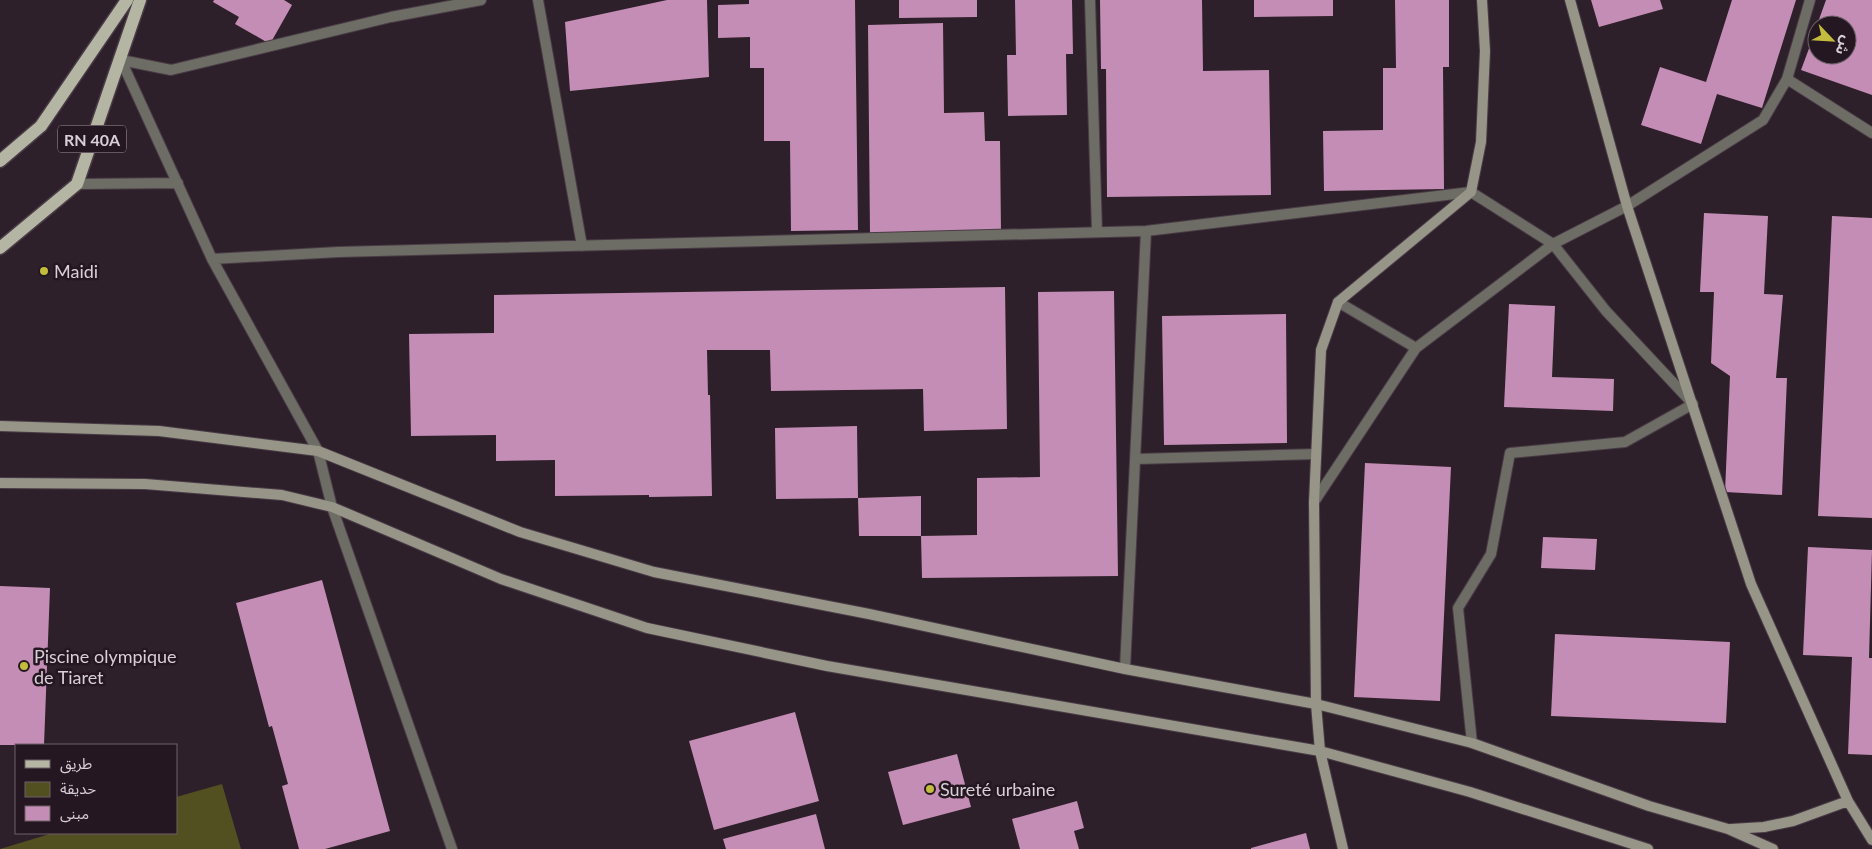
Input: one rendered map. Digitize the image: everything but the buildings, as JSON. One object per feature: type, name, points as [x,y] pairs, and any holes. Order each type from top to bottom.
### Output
[{"type":"main road","name":"RN 40A","points":[[0,161],[41,126],[128,0]]},
{"type":"main road","name":"RN 40A","points":[[77,184],[140,0]]},
{"type":"main road","points":[[1344,849],[1320,751],[1316,704],[1314,502],[1321,350],[1338,302],[1471,192],[1481,142],[1485,51],[1482,0]]},
{"type":"main road","points":[[1570,0],[1627,206],[1751,584],[1848,800],[1872,840]]},
{"type":"main road","points":[[0,248],[77,184]]},
{"type":"main road","points":[[0,426],[159,431],[318,451],[520,532],[654,572],[870,614],[1126,669],[1316,704],[1472,743],[1649,806],[1728,829],[1773,849]]},
{"type":"main road","points":[[0,483],[145,484],[282,495],[332,507],[500,579],[647,628],[827,666],[1320,751],[1470,792],[1648,849]]},
{"type":"main road","points":[[1728,829],[1764,827],[1793,821],[1848,800]]},
{"type":"street","points":[[121,60],[171,70],[390,16],[481,0]]},
{"type":"street","points":[[538,0],[582,246]]},
{"type":"street","points":[[1090,0],[1097,232]]},
{"type":"street","points":[[1314,502],[1416,348],[1553,244],[1627,206],[1763,120],[1787,79],[1810,0]]},
{"type":"street","points":[[121,60],[212,259],[318,451],[332,507],[452,849]]},
{"type":"street","points":[[1787,79],[1872,133]]},
{"type":"street","points":[[77,184],[178,183]]},
{"type":"street","points":[[212,259],[338,252],[1146,231],[1471,192],[1553,244],[1606,311],[1693,404],[1624,442],[1510,453],[1491,554],[1458,608],[1472,743]]},
{"type":"street","points":[[1126,669],[1146,231]]},
{"type":"street","points":[[1338,302],[1416,348]]},
{"type":"street","points":[[1136,458],[1316,454]]},
{"type":"green space","points":[[222,784],[241,849],[0,849],[50,834],[178,834],[178,796]]},
{"type":"place","name":"Maidi","points":[[44,271]]},
{"type":"place","name":"Piscine olympique de Tiaret","points":[[24,666]]},
{"type":"place","name":"Sureté urbaine","points":[[930,789]]}]
